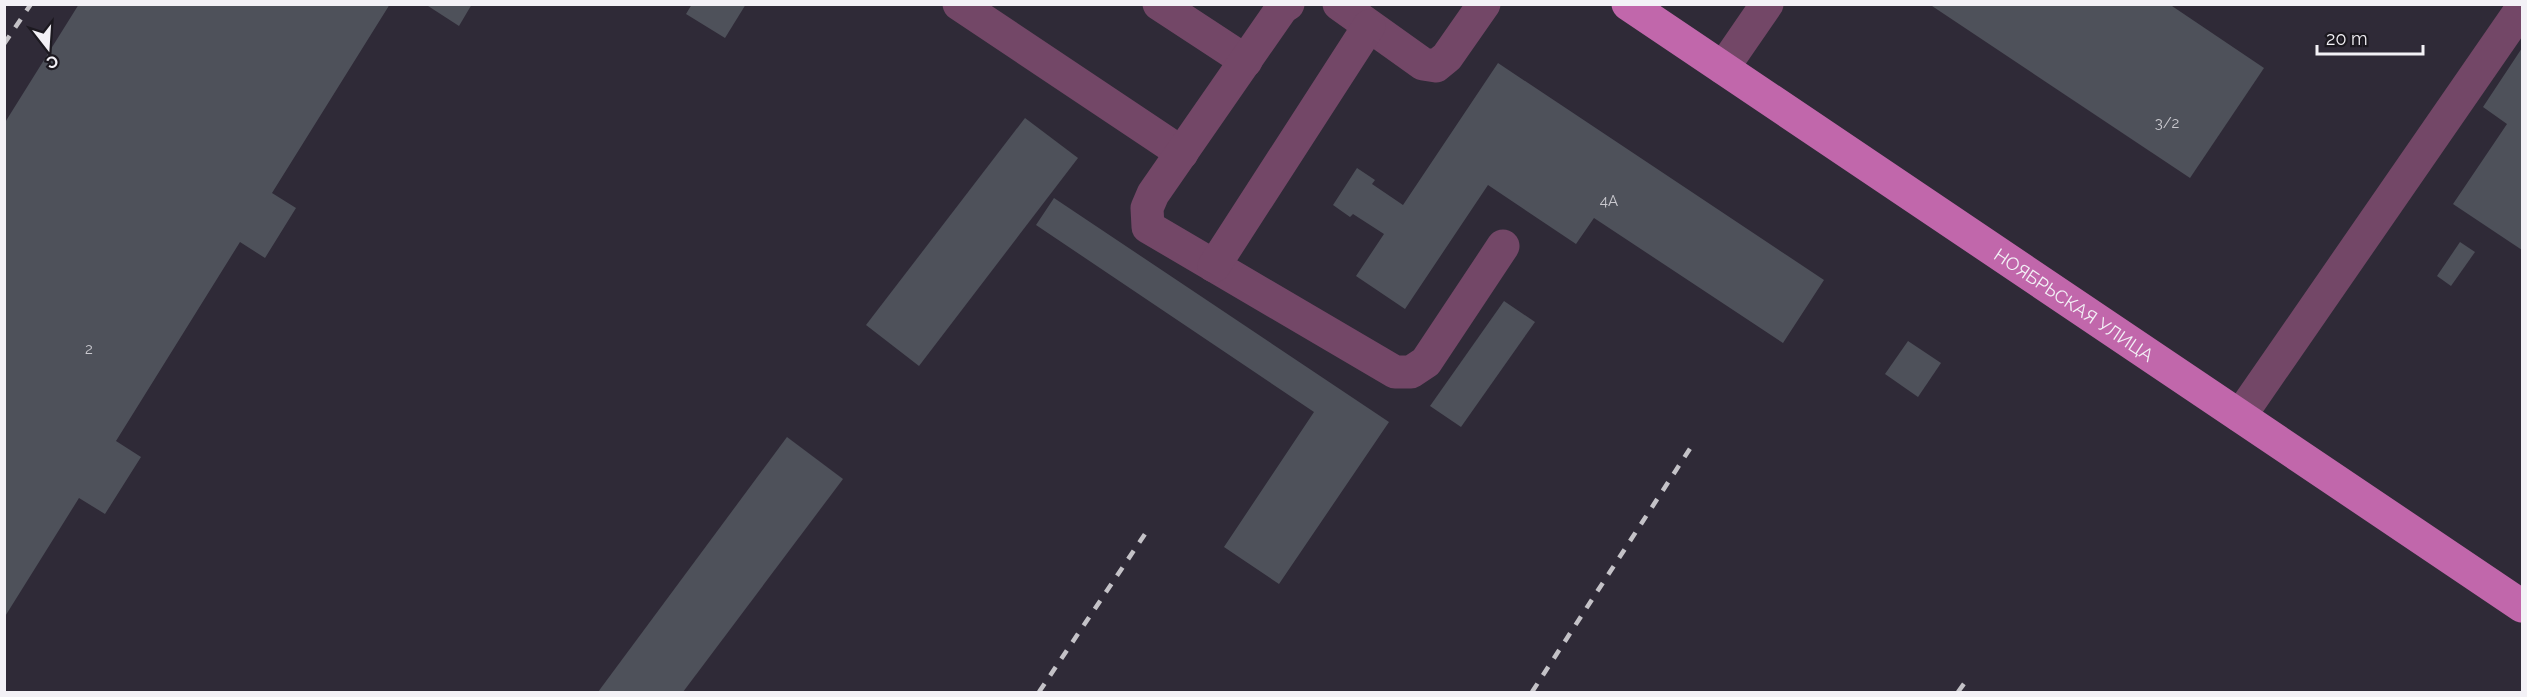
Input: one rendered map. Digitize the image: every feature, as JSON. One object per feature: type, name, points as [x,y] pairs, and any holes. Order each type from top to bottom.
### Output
[{"type":"main road","name":"НОЯБРЬСКАЯ УЛИЦА","points":[[1628,4],[2523,606]]},
{"type":"lane","points":[[959,4],[1182,153]]},
{"type":"lane","points":[[1159,4],[1246,61]]},
{"type":"lane","points":[[1288,4],[1282,8],[1154,194],[1147,208],[1148,227],[1395,372],[1411,372],[1426,362],[1503,246]]},
{"type":"lane","points":[[1339,4],[1423,64],[1436,66],[1447,57],[1484,4]]},
{"type":"lane","points":[[1723,69],[1767,4]]},
{"type":"lane","points":[[2240,416],[2523,8]]},
{"type":"lane","points":[[1214,266],[1369,26]]},
{"type":"shaded area","points":[[5,5],[2522,5],[2522,692],[5,692]]},
{"type":"building","points":[[79,4],[390,4],[272,193],[296,208],[265,258],[240,242],[116,441],[141,457],[105,514],[79,498],[4,618],[4,124]]},
{"type":"building","points":[[425,4],[472,4],[459,26]]},
{"type":"building","points":[[692,4],[746,4],[725,38],[686,14]]},
{"type":"building","points":[[1929,4],[2169,4],[2264,68],[2190,178]]},
{"type":"building","points":[[2522,48],[2522,250],[2453,204],[2507,124],[2483,107]]},
{"type":"building","points":[[1498,63],[1824,280],[1783,343],[1594,218],[1576,244],[1488,185],[1405,309],[1356,276],[1384,234],[1353,214],[1350,217],[1333,205],[1357,168],[1375,180],[1372,184],[1403,205]]},
{"type":"building","points":[[1025,118],[1078,158],[919,366],[866,325]]},
{"type":"building","points":[[1054,198],[1389,422],[1279,584],[1224,547],[1314,412],[1036,225]]},
{"type":"building","points":[[2460,242],[2475,252],[2451,286],[2437,276]]},
{"type":"building","points":[[1504,301],[1535,322],[1461,427],[1430,406]]},
{"type":"building","points":[[1908,341],[1941,363],[1918,397],[1885,374]]},
{"type":"building","points":[[787,437],[843,479],[683,692],[598,692]]},
{"type":"railway","points":[[4,44],[31,4]]},
{"type":"railway","points":[[1532,692],[1693,444]]},
{"type":"railway","points":[[1039,692],[1147,531]]},
{"type":"railway","points":[[1958,692],[1966,681]]}]
